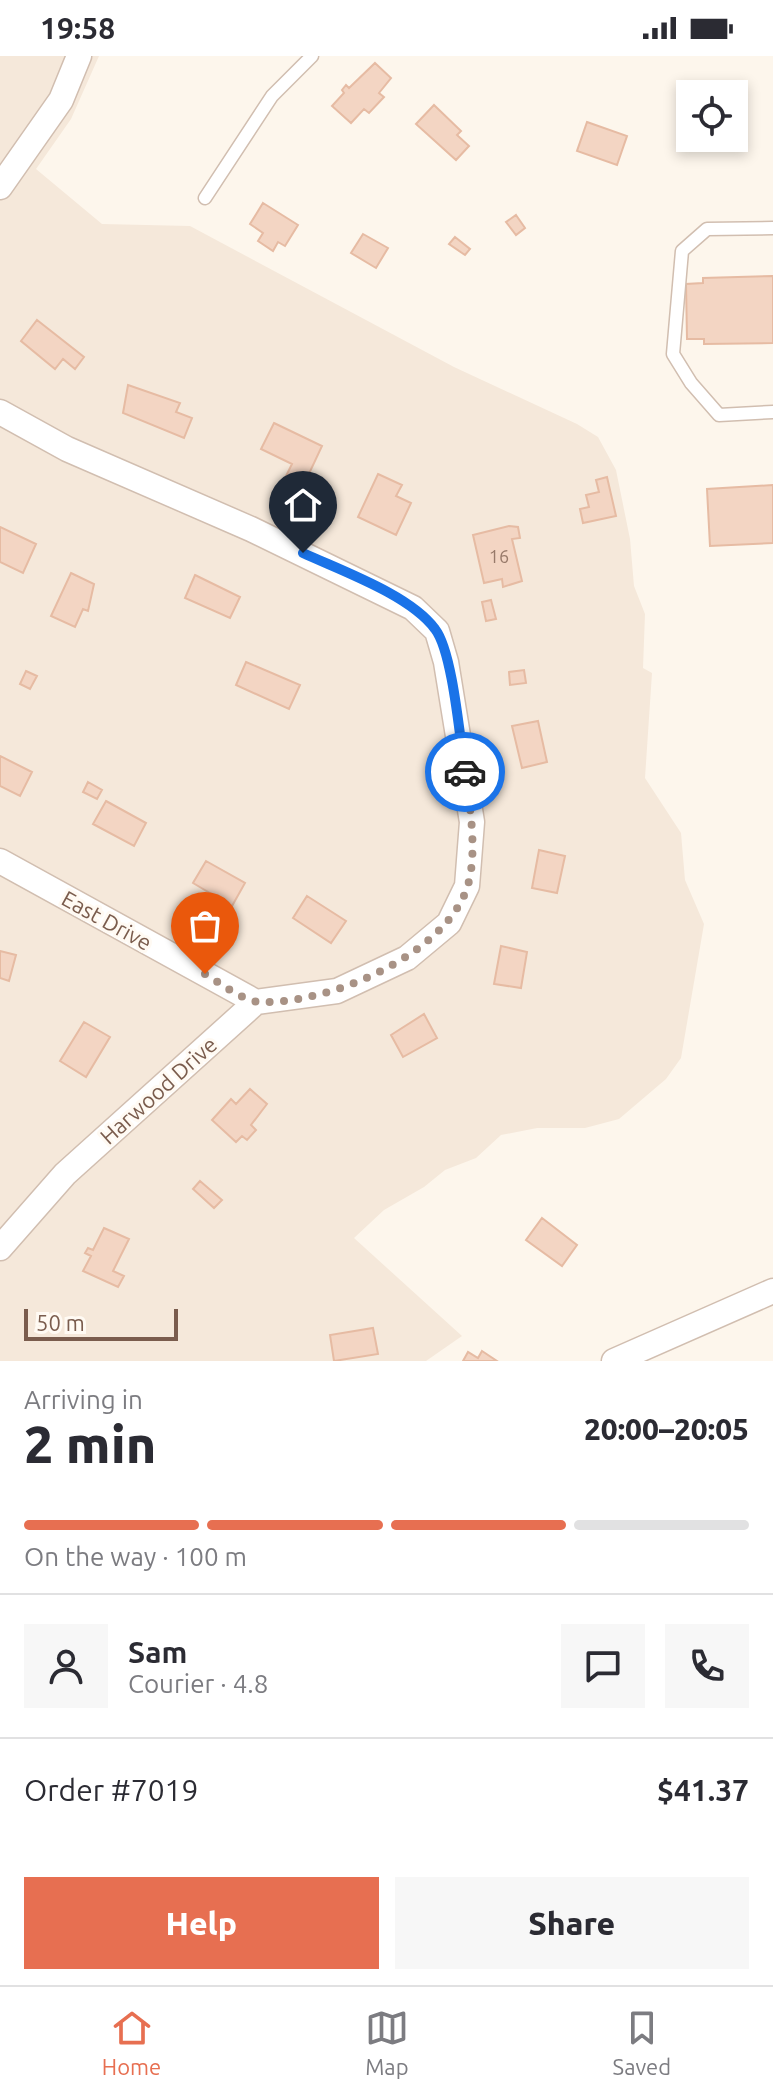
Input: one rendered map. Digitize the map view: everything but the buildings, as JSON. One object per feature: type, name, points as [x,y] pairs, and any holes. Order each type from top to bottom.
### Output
[{"type":"street","points":[[0,187],[61,100],[79,56]]},
{"type":"street","points":[[0,412],[67,449],[355,578],[413,608],[437,631],[457,720],[472,822],[467,886],[449,923],[407,958],[337,991],[256,1002]]},
{"type":"street","name":"East Drive","points":[[0,861],[256,1002]]},
{"type":"street","name":"Harwood Drive","points":[[0,1248],[65,1174],[256,1002]]},
{"type":"street","points":[[614,1361],[773,1291]]},
{"type":"lane","points":[[205,198],[272,96],[312,56]]},
{"type":"lane","points":[[773,228],[707,229],[682,251],[673,354],[691,383],[719,415],[773,412]]},
{"type":"shaded area","points":[[0,56],[99,56],[71,119],[36,169],[102,224],[190,226],[454,367],[577,424],[598,437],[616,470],[630,539],[634,586],[645,614],[643,668],[652,673],[645,778],[681,833],[685,880],[704,924],[681,1058],[666,1079],[619,1119],[585,1128],[537,1128],[501,1135],[476,1158],[445,1170],[424,1187],[384,1210],[354,1238],[462,1336],[426,1361],[0,1361]]},
{"type":"way so far","points":[[205,974],[256,1002],[337,991],[407,958],[449,923],[467,886],[472,822],[465,772]]},
{"type":"route","points":[[303,553],[413,608],[437,631],[446,662],[465,772]]}]
